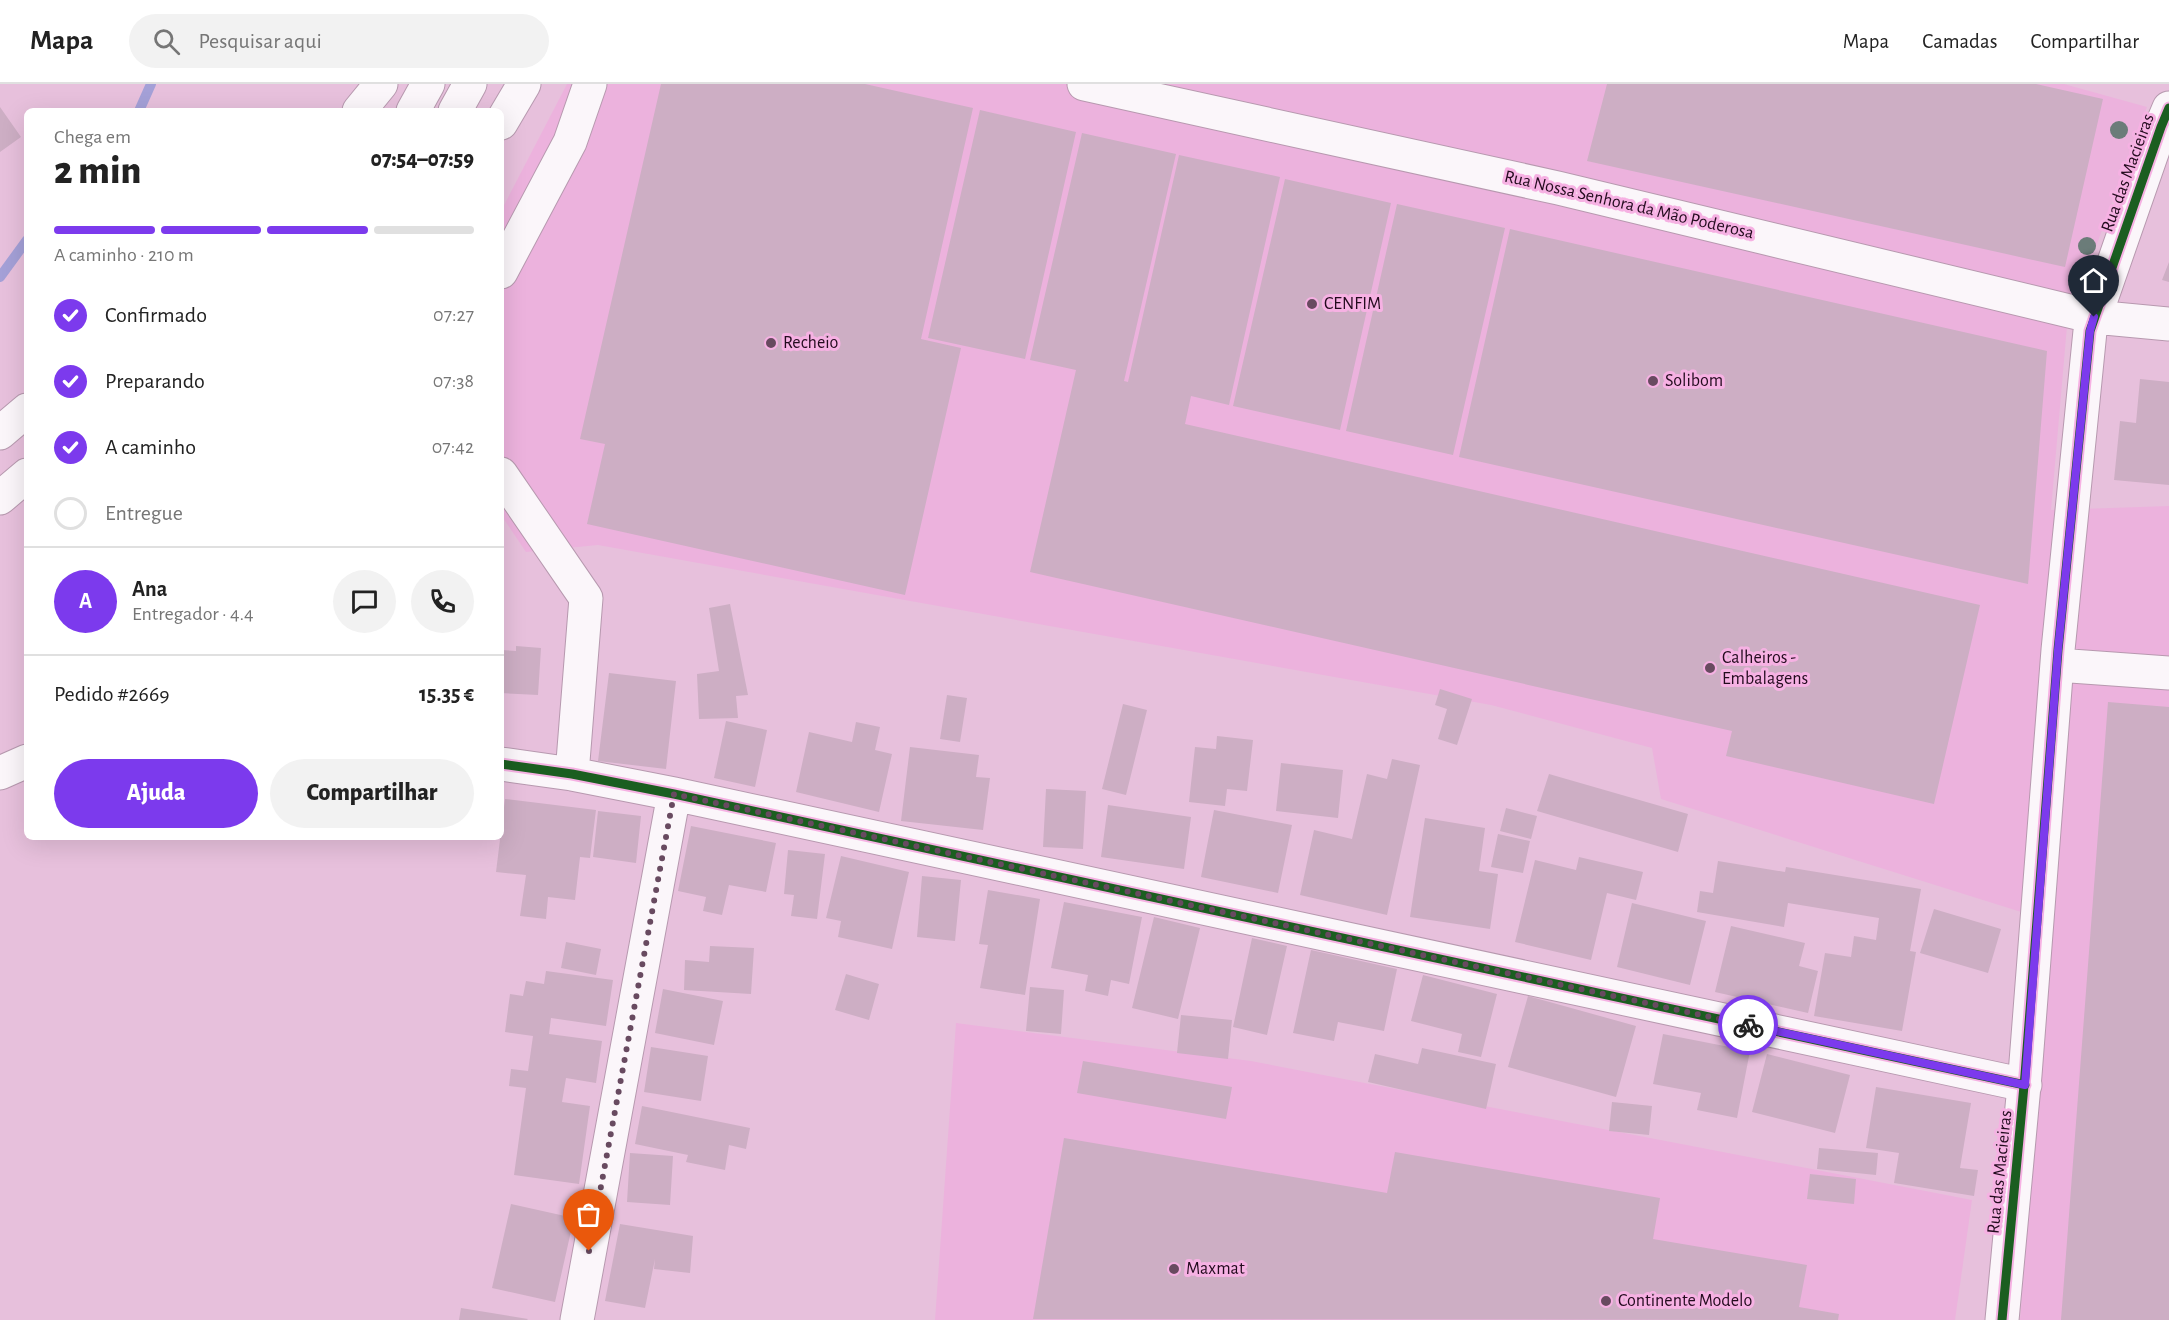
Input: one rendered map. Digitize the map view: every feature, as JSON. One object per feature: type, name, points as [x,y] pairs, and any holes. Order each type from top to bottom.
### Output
[{"type":"main road","points":[[362,108],[381,84]]},
{"type":"main road","points":[[415,108],[428,84]]},
{"type":"main road","points":[[457,108],[470,84]]},
{"type":"main road","points":[[504,118],[524,84]]},
{"type":"main road","points":[[504,266],[570,142],[590,84]]},
{"type":"main road","name":"Rua Nossa Senhora da Mão Poderosa","points":[[1084,84],[1162,92],[2094,317],[2169,324]]},
{"type":"main road","name":"Rua das Macieiras","points":[[2002,1320],[2025,1085],[2057,664],[2088,342],[2094,317],[2169,108]]},
{"type":"main road","points":[[0,433],[24,413]]},
{"type":"main road","points":[[0,450],[24,436]]},
{"type":"main road","points":[[0,498],[24,478]]},
{"type":"main road","points":[[504,478],[586,598],[572,774]]},
{"type":"main road","points":[[0,509],[24,497]]},
{"type":"main road","points":[[2057,664],[2169,673]]},
{"type":"main road","points":[[0,773],[24,762]]},
{"type":"main road","points":[[504,764],[572,774],[674,794],[2025,1085]]},
{"type":"main road","points":[[576,1320],[674,794]]},
{"type":"shaded area","points":[[567,84],[2064,84],[2147,107],[2067,326],[2051,510],[2169,506],[2169,1320],[2020,1320],[2053,922],[1661,799],[1652,748],[1491,705],[598,545],[526,552],[504,519],[504,205]]},
{"type":"shaded area","points":[[956,1023],[1251,1061],[1972,1200],[1955,1320],[935,1320]]},
{"type":"building","name":"Recheio","points":[[661,84],[865,84],[973,108],[921,339],[961,348],[905,595],[587,524],[605,444],[580,439]]},
{"type":"building","points":[[1607,84],[2036,84],[2103,99],[2065,267],[1587,161]]},
{"type":"building","points":[[0,107],[21,137],[0,152]]},
{"type":"building","points":[[980,110],[1076,132],[1025,359],[928,338]]},
{"type":"building","name":"Calheiros - Embalagens","points":[[1082,133],[1176,154],[1124,381],[1128,382],[1179,155],[1280,177],[1229,405],[1191,396],[1185,424],[1980,605],[1934,804],[1726,756],[1732,731],[1030,572],[1076,370],[1030,360]]},
{"type":"building","name":"CENFIM","points":[[1285,179],[1391,203],[1340,430],[1233,406]]},
{"type":"building","points":[[1397,204],[1505,228],[1453,455],[1346,431]]},
{"type":"building","points":[[1510,229],[2047,351],[2028,584],[1459,457]]},
{"type":"building","points":[[2169,262],[2169,282],[2162,280]]},
{"type":"building","points":[[2140,379],[2169,382],[2169,485],[2114,480],[2120,421],[2136,423]]},
{"type":"building","points":[[730,604],[748,695],[736,696],[738,718],[699,719],[697,674],[719,671],[709,608]]},
{"type":"building","points":[[516,646],[541,648],[538,695],[504,693],[504,650],[516,651]]},
{"type":"building","points":[[609,673],[676,681],[666,769],[598,761]]},
{"type":"building","points":[[1440,689],[1472,699],[1457,745],[1438,739],[1447,709],[1435,705]]},
{"type":"building","points":[[947,695],[967,698],[960,742],[940,739]]},
{"type":"building","points":[[2108,702],[2169,707],[2169,1320],[2061,1320]]},
{"type":"building","points":[[1123,704],[1147,710],[1126,795],[1102,789]]},
{"type":"building","points":[[726,721],[767,730],[755,787],[714,778]]},
{"type":"building","points":[[856,722],[880,727],[875,750],[892,754],[879,812],[796,792],[809,732],[852,742]]},
{"type":"building","points":[[1217,736],[1253,740],[1247,791],[1227,789],[1225,806],[1189,802],[1195,747],[1216,749]]},
{"type":"building","points":[[910,747],[979,755],[976,777],[990,778],[983,830],[901,821]]},
{"type":"building","points":[[1392,759],[1420,765],[1387,915],[1300,895],[1314,830],[1352,839],[1367,774],[1387,779]]},
{"type":"building","points":[[1281,763],[1343,770],[1338,818],[1276,811]]},
{"type":"building","points":[[1549,774],[1688,814],[1678,852],[1537,811]]},
{"type":"building","points":[[1046,789],[1086,791],[1083,849],[1043,847]]},
{"type":"building","points":[[505,799],[596,810],[590,858],[580,857],[575,900],[548,897],[546,919],[520,916],[526,875],[496,872],[500,840],[504,840]]},
{"type":"building","points":[[1108,805],[1191,817],[1184,869],[1101,857]]},
{"type":"building","points":[[1506,808],[1537,816],[1531,839],[1500,831]]},
{"type":"building","points":[[1214,810],[1292,825],[1278,893],[1201,877]]},
{"type":"building","points":[[598,811],[641,816],[636,863],[593,857]]},
{"type":"building","points":[[1425,818],[1485,828],[1479,871],[1498,874],[1490,929],[1410,917]]},
{"type":"building","points":[[691,826],[776,843],[766,892],[729,885],[722,915],[703,911],[706,897],[678,891]]},
{"type":"building","points":[[1498,834],[1530,841],[1523,873],[1491,867]]},
{"type":"building","points":[[788,850],[825,854],[817,919],[791,916],[794,895],[784,894]]},
{"type":"building","points":[[841,856],[909,872],[892,949],[838,937],[841,921],[826,918]]},
{"type":"building","points":[[1579,857],[1643,872],[1636,900],[1607,893],[1591,960],[1515,942],[1535,860],[1576,870]]},
{"type":"building","points":[[1718,861],[1785,872],[1786,867],[1921,889],[1910,951],[1916,952],[1902,1031],[1814,1016],[1825,953],[1851,957],[1854,936],[1876,940],[1879,918],[1788,903],[1784,927],[1697,912],[1700,891],[1713,893]]},
{"type":"building","points":[[922,876],[961,880],[955,941],[917,937]]},
{"type":"building","points":[[988,890],[1040,899],[1025,995],[980,988],[988,945],[979,944]]},
{"type":"building","points":[[1064,902],[1142,917],[1129,984],[1111,980],[1108,996],[1085,991],[1088,975],[1051,968]]},
{"type":"building","points":[[1632,903],[1706,921],[1690,985],[1617,967]]},
{"type":"building","points":[[1934,909],[2001,929],[1988,973],[1920,953]]},
{"type":"building","points":[[1154,917],[1200,928],[1178,1019],[1132,1008]]},
{"type":"building","points":[[1731,926],[1805,943],[1799,966],[1818,971],[1808,1013],[1715,992]]},
{"type":"building","points":[[1252,938],[1287,946],[1267,1035],[1233,1027]]},
{"type":"building","points":[[566,942],[601,949],[596,975],[561,968]]},
{"type":"building","points":[[710,946],[754,948],[751,994],[684,990],[685,960],[709,962]]},
{"type":"building","points":[[1311,950],[1397,969],[1384,1031],[1338,1022],[1334,1041],[1293,1033]]},
{"type":"building","points":[[546,971],[613,980],[606,1026],[551,1018],[549,1034],[602,1041],[596,1083],[566,1078],[562,1102],[590,1106],[579,1184],[514,1175],[526,1088],[509,1086],[511,1069],[528,1071],[533,1036],[505,1032],[510,994],[523,996],[526,981],[544,984]]},
{"type":"building","points":[[846,974],[879,984],[869,1020],[835,1010]]},
{"type":"building","points":[[1423,975],[1497,994],[1481,1057],[1458,1052],[1462,1034],[1411,1021]]},
{"type":"building","points":[[1030,987],[1064,990],[1061,1034],[1026,1031]]},
{"type":"building","points":[[663,989],[723,1001],[714,1045],[655,1033]]},
{"type":"building","points":[[1528,996],[1636,1026],[1616,1097],[1508,1067]]},
{"type":"building","points":[[1181,1015],[1232,1020],[1228,1059],[1177,1053]]},
{"type":"building","points":[[1663,1034],[1750,1051],[1737,1118],[1697,1110],[1701,1093],[1653,1084]]},
{"type":"building","points":[[651,1047],[708,1056],[701,1101],[644,1092]]},
{"type":"building","points":[[1422,1048],[1496,1064],[1486,1109],[1368,1082],[1375,1054],[1418,1064]]},
{"type":"building","points":[[1767,1054],[1850,1075],[1835,1133],[1752,1112]]},
{"type":"building","points":[[1083,1061],[1232,1087],[1226,1119],[1077,1093]]},
{"type":"building","points":[[1876,1087],[1971,1103],[1960,1168],[1978,1170],[1974,1196],[1894,1183],[1899,1153],[1866,1148]]},
{"type":"building","points":[[1612,1102],[1652,1106],[1649,1135],[1609,1131]]},
{"type":"building","points":[[642,1106],[750,1128],[746,1149],[729,1145],[725,1170],[686,1162],[688,1155],[635,1144]]},
{"type":"building","points":[[1064,1138],[1387,1193],[1395,1152],[1660,1198],[1653,1239],[1807,1265],[1799,1307],[1839,1314],[1838,1320],[1033,1319]]},
{"type":"building","points":[[1819,1148],[1878,1153],[1876,1175],[1817,1169]]},
{"type":"building","points":[[630,1153],[673,1156],[670,1205],[627,1202]]},
{"type":"building","points":[[1810,1174],[1856,1179],[1854,1204],[1807,1199]]},
{"type":"building","points":[[511,1204],[574,1218],[555,1302],[492,1288]]},
{"type":"building","points":[[620,1224],[693,1236],[690,1273],[654,1269],[655,1259],[645,1308],[605,1301]]},
{"type":"building","points":[[461,1308],[528,1319],[459,1320]]},
{"type":"waterway","points":[[140,108],[151,84]]},
{"type":"waterway","points":[[0,277],[24,244]]},
{"type":"cycle path","points":[[2002,1320],[2025,1075],[2058,650],[2090,331],[2169,108]]},
{"type":"cycle path","points":[[504,764],[572,774],[674,794],[2025,1085]]},
{"type":"way so far","points":[[589,1251],[674,794],[1748,1025]]},
{"type":"place","name":"CENFIM","points":[[1312,304]]},
{"type":"place","name":"Recheio","points":[[771,343]]},
{"type":"place","name":"Solibom","points":[[1653,381]]},
{"type":"place","name":"Calheiros - Embalagens","points":[[1710,668]]},
{"type":"place","name":"Maxmat","points":[[1174,1269]]},
{"type":"place","name":"Continente Modelo","points":[[1606,1301]]},
{"type":"route","points":[[1748,1025],[2025,1085],[2058,650],[2090,331],[2094,317]]}]
